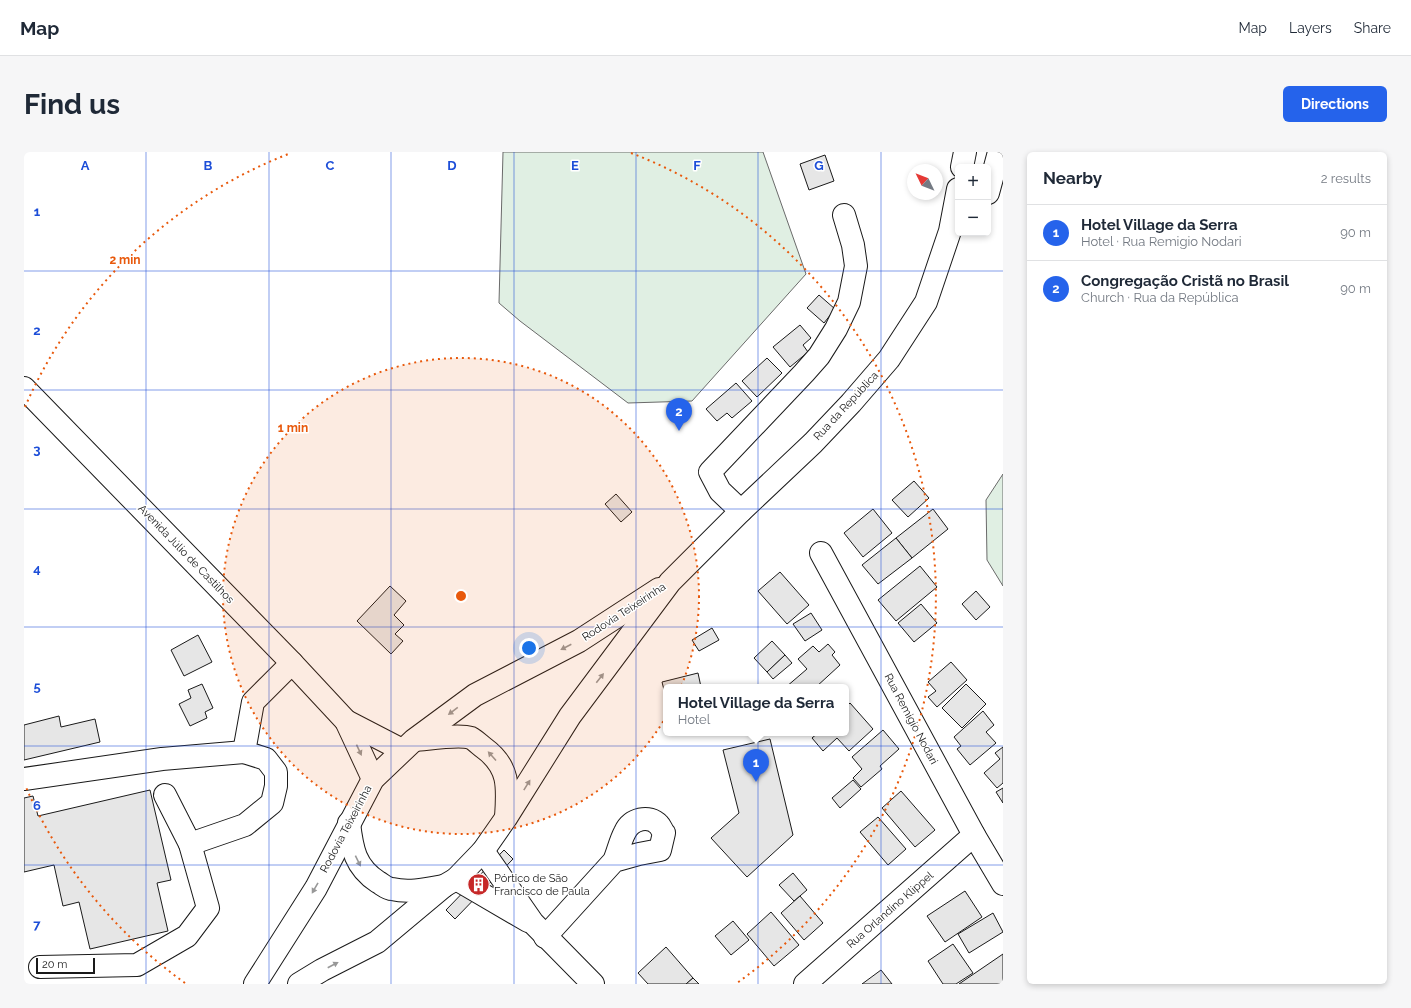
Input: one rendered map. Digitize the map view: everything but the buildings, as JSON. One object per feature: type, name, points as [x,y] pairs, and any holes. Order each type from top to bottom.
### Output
[{"type":"main road","points":[[963,164],[965,152]]},
{"type":"main road","points":[[991,182],[999,152]]},
{"type":"main road","name":"Rua da República","points":[[670,582],[812,443],[851,403],[889,359],[926,302],[954,227],[957,200]]},
{"type":"main road","points":[[741,511],[720,491],[710,472],[819,356],[836,329],[849,302],[856,266],[853,245],[844,215]]},
{"type":"main road","name":"Avenida Júlio de Castilhos","points":[[24,388],[292,662],[346,721],[373,779]]},
{"type":"main road","name":"Rua Remigio Nodari","points":[[821,553],[974,835],[1003,884]]},
{"type":"main road","name":"Rodovia Teixeirinha","points":[[255,984],[316,888],[373,779],[408,745],[475,694],[579,641],[670,582]]},
{"type":"main road","name":"Rodovia Teixeirinha","points":[[299,984],[322,970],[377,942],[450,883],[483,851],[506,818],[570,716],[670,582]]},
{"type":"main road","points":[[244,752],[253,702],[292,662]]},
{"type":"main road","name":"Avenida Júlio de Castilhos","points":[[346,721],[408,745]]},
{"type":"main road","points":[[408,745],[450,736],[471,738],[488,750],[502,766],[508,787],[506,818]]},
{"type":"main road","points":[[24,778],[162,759],[244,752],[266,759],[276,772],[276,786],[272,803],[245,825],[190,844]]},
{"type":"main road","points":[[40,967],[137,964],[187,936],[208,908],[190,844],[165,795]]},
{"type":"main road","points":[[349,823],[352,846],[359,864],[370,876],[390,889],[416,890],[450,883],[539,930]]},
{"type":"main road","name":"Rua Orlandino Klippel","points":[[805,984],[974,835]]},
{"type":"main road","points":[[483,851],[539,930],[593,984]]},
{"type":"main road","points":[[539,930],[614,861]]},
{"type":"green space","points":[[503,152],[763,152],[806,274],[692,401],[628,403],[520,321],[499,303]]},
{"type":"green space","points":[[1003,474],[1003,586],[987,560],[986,500]]},
{"type":"place","name":"Congregação Cristã no Brasil","points":[[679,431]]},
{"type":"place","name":"Hotel Village da Serra","points":[[756,782]]},
{"type":"place","name":"Pórtico de São Francisco de Paula","points":[[479,884]]}]
